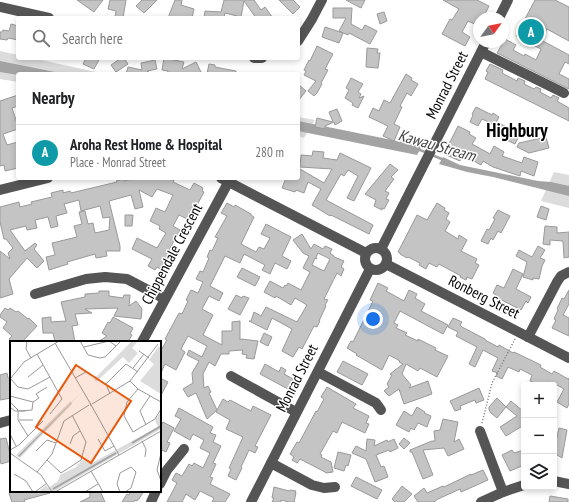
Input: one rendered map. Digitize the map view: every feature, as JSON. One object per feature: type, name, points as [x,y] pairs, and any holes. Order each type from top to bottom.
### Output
[{"type":"street","points":[[300,38],[322,0]]},
{"type":"street","points":[[502,12],[508,0]]},
{"type":"street","points":[[0,7],[40,16]]},
{"type":"street","name":"Monrad Street","points":[[381,248],[483,48]]},
{"type":"street","points":[[481,52],[564,93]]},
{"type":"street","points":[[0,190],[40,180]]},
{"type":"street","points":[[225,180],[366,253]]},
{"type":"street","name":"Chippendale Crescent","points":[[143,341],[225,180]]},
{"type":"street","points":[[374,247],[381,248],[386,253],[386,264],[381,269],[370,269],[365,264],[364,256],[368,250],[374,247]]},
{"type":"street","name":"Ronberg Street","points":[[386,264],[569,358]]},
{"type":"street","name":"Monrad Street","points":[[251,502],[370,269]]},
{"type":"street","points":[[528,337],[557,282],[561,276],[569,272]]},
{"type":"street","points":[[35,294],[86,279],[105,277],[127,279],[165,299]]},
{"type":"street","points":[[318,372],[376,403],[381,410]]},
{"type":"street","points":[[231,376],[296,412]]},
{"type":"street","points":[[0,423],[10,420]]},
{"type":"street","points":[[480,431],[503,492]]},
{"type":"street","points":[[161,482],[167,470],[184,449]]},
{"type":"street","points":[[271,463],[312,485],[324,488],[335,487]]},
{"type":"street","points":[[557,482],[569,484]]},
{"type":"street","points":[[480,502],[521,486]]},
{"type":"street","points":[[151,502],[156,492]]},
{"type":"path","points":[[480,431],[492,383],[518,332]]},
{"type":"shaded area","points":[[0,51],[16,55],[16,60],[41,60],[96,72],[16,72],[16,82],[0,79]]},
{"type":"shaded area","points":[[0,61],[55,72],[16,72],[16,75],[0,72]]},
{"type":"shaded area","points":[[300,117],[315,120],[304,138],[300,137]]},
{"type":"shaded area","points":[[300,121],[422,146],[417,155],[300,131]]},
{"type":"shaded area","points":[[443,157],[460,165],[569,186],[569,196],[439,164]]},
{"type":"shaded area","points":[[554,172],[569,175],[569,208],[541,201]]},
{"type":"building","points":[[77,0],[103,0],[94,12]]},
{"type":"building","points":[[110,0],[126,0],[123,16],[115,16],[116,11],[108,9]]},
{"type":"building","points":[[142,0],[157,0],[144,13],[136,6]]},
{"type":"building","points":[[175,0],[182,0],[181,5],[194,9],[192,16],[169,16]]},
{"type":"building","points":[[224,0],[254,0],[261,10],[265,7],[272,16],[255,16],[244,1],[241,16],[225,13],[224,16],[204,16],[205,11],[221,12]]},
{"type":"building","points":[[279,0],[293,0],[300,7],[293,14]]},
{"type":"building","points":[[346,0],[365,0],[361,8]]},
{"type":"building","points":[[443,0],[477,0],[489,6],[486,12],[473,12],[473,23],[468,21],[462,32],[470,37],[465,46],[442,34],[450,19],[452,20],[459,9]]},
{"type":"building","points":[[535,0],[555,0],[569,7],[569,41],[547,29],[541,40],[569,55],[569,64],[565,62],[559,74],[569,79],[569,89],[497,53],[500,48],[509,48],[509,41],[516,45],[513,50],[536,60],[541,49],[516,36]]},
{"type":"building","points":[[333,8],[352,8],[351,24],[362,30],[365,25],[377,31],[370,44],[349,33],[348,35],[339,31],[346,18],[333,18]]},
{"type":"building","points":[[384,12],[387,21],[380,24],[377,14]]},
{"type":"building","points":[[11,24],[16,25],[16,40],[8,38],[7,40],[0,39],[0,32],[3,30],[9,31]]},
{"type":"building","points":[[325,27],[343,33],[339,43],[322,37]]},
{"type":"building","points":[[317,46],[333,54],[325,69],[328,70],[321,83],[322,84],[314,96],[308,91],[316,81],[304,75],[306,71],[304,70]]},
{"type":"building","points":[[367,48],[378,49],[377,53],[380,53],[378,68],[366,67]]},
{"type":"building","points":[[85,60],[99,60],[94,69],[83,64]]},
{"type":"building","points":[[118,60],[125,60],[128,64],[116,72],[111,65]]},
{"type":"building","points":[[155,60],[157,69],[147,71],[149,72],[127,72],[128,67],[142,70],[141,63]]},
{"type":"building","points":[[164,60],[174,60],[184,62],[182,69],[196,62],[201,72],[168,72],[162,70]]},
{"type":"building","points":[[209,64],[215,65],[215,67],[236,71],[236,72],[207,72]]},
{"type":"building","points":[[490,64],[503,70],[502,73],[517,81],[518,78],[525,81],[524,84],[534,89],[536,87],[541,89],[540,92],[551,98],[553,95],[559,98],[557,101],[569,108],[569,121],[485,79],[488,72],[486,71]]},
{"type":"building","points":[[406,74],[412,78],[411,80],[418,84],[411,96],[407,93],[400,106],[402,107],[394,124],[400,127],[394,141],[383,136],[388,126],[369,117],[373,108],[379,111],[384,100],[390,103]]},
{"type":"building","points":[[351,78],[363,84],[358,92],[361,94],[359,98],[364,96],[358,108],[352,105],[353,103],[345,98],[349,90],[346,88]]},
{"type":"building","points":[[300,86],[306,91],[300,98]]},
{"type":"building","points":[[16,96],[16,107],[12,108],[16,120],[16,130],[3,134],[7,145],[16,143],[16,168],[5,171],[4,165],[0,166],[0,101]]},
{"type":"building","points":[[476,107],[492,115],[493,113],[499,117],[495,125],[482,119],[478,126],[470,122]]},
{"type":"building","points":[[337,109],[342,121],[335,125],[334,122],[325,126],[325,129],[315,127],[317,118],[333,122],[329,112]]},
{"type":"building","points":[[501,124],[511,129],[512,127],[518,130],[516,134],[519,136],[515,144],[496,135]]},
{"type":"building","points":[[458,126],[470,132],[469,134],[476,138],[472,144],[490,154],[494,146],[504,152],[502,156],[522,163],[524,157],[538,162],[534,176],[521,171],[520,176],[493,167],[483,161],[481,165],[463,155],[460,161],[444,154]]},
{"type":"building","points":[[546,137],[549,148],[529,153],[517,147],[519,143]]},
{"type":"building","points":[[313,151],[324,152],[323,158],[337,160],[340,153],[371,168],[354,201],[347,198],[358,176],[348,170],[344,176],[341,174],[326,200],[373,225],[369,234],[331,215],[330,216],[312,205],[321,189],[308,182],[304,193],[282,188],[285,180],[300,180],[300,169],[324,183],[332,169],[300,167],[301,155],[312,156]]},
{"type":"building","points":[[390,164],[398,170],[391,177],[394,179],[385,191],[389,193],[386,199],[389,200],[382,210],[374,206],[376,200],[365,194]]},
{"type":"building","points":[[120,180],[174,180],[173,182],[190,190],[194,183],[203,188],[202,191],[204,192],[195,209],[193,207],[187,219],[179,215],[173,226],[180,230],[169,250],[172,252],[160,269],[157,267],[155,270],[148,266],[152,259],[132,249],[137,238],[157,248],[166,233],[159,229],[160,226],[150,221],[156,208],[165,212],[173,195],[157,189],[152,197],[139,190],[143,207],[135,209],[131,195],[109,201],[120,251],[106,251],[107,256],[96,258],[95,254],[67,262],[68,264],[49,270],[46,257],[55,255],[52,243],[77,237],[74,226],[82,224],[79,212],[85,211],[88,224],[93,223],[95,233],[109,230],[110,217],[103,218],[100,206],[81,211],[79,200],[64,204],[67,213],[56,216],[58,226],[51,228],[48,217],[35,220],[37,228],[27,230],[26,226],[10,230],[25,251],[35,243],[37,245],[34,249],[44,261],[37,268],[27,258],[9,279],[13,294],[0,298],[0,251],[10,259],[8,253],[13,248],[6,239],[4,239],[0,222],[0,207],[19,202],[20,207],[32,204],[31,202],[52,197],[51,193],[63,190],[63,193],[70,191],[71,193]]},
{"type":"building","points":[[227,203],[234,207],[235,205],[254,217],[241,244],[256,252],[259,247],[264,249],[270,238],[261,234],[266,224],[291,237],[282,256],[291,261],[287,269],[275,263],[270,274],[262,270],[265,265],[244,254],[240,263],[225,256],[210,286],[223,293],[219,301],[209,296],[202,309],[213,315],[203,335],[222,345],[222,331],[232,331],[232,322],[240,321],[240,340],[258,341],[254,359],[246,358],[247,355],[242,354],[243,350],[229,351],[229,354],[221,354],[215,366],[209,362],[203,374],[204,388],[208,386],[211,392],[209,393],[217,410],[207,419],[196,393],[188,397],[183,389],[193,383],[192,373],[199,361],[187,355],[189,350],[202,357],[207,346],[188,336],[181,349],[185,352],[176,370],[165,364],[161,373],[161,350],[167,340],[165,339],[179,313],[182,314],[191,290],[198,293],[203,282],[196,279],[200,271],[203,272],[209,258],[207,257],[210,250],[212,251],[218,238],[215,237],[227,216],[221,213]]},
{"type":"building","points":[[437,203],[445,208],[444,210],[449,213],[446,219],[450,222],[445,231],[458,239],[459,235],[467,240],[461,251],[477,259],[475,263],[479,265],[472,279],[467,277],[466,280],[439,264],[437,267],[429,263],[426,269],[419,265],[420,263],[408,257],[407,258],[398,252],[417,215],[427,220]]},
{"type":"building","points":[[541,206],[549,209],[546,220],[537,217]]},
{"type":"building","points":[[498,210],[510,216],[501,233],[498,231],[493,240],[491,238],[488,244],[481,241],[487,229],[489,230],[495,219],[493,218]]},
{"type":"building","points":[[125,215],[133,215],[132,226],[125,226]]},
{"type":"building","points":[[545,226],[557,227],[557,233],[569,232],[569,257],[564,258],[563,241],[550,240],[550,245],[543,244]]},
{"type":"building","points":[[302,234],[311,249],[314,244],[323,249],[325,246],[332,249],[330,253],[334,257],[344,261],[341,267],[344,269],[341,276],[337,273],[324,299],[328,300],[317,327],[314,326],[302,349],[299,347],[293,357],[282,351],[292,329],[272,318],[267,330],[249,321],[251,321],[254,312],[261,316],[266,307],[297,322],[307,305],[295,298],[291,305],[276,296],[275,298],[264,292],[270,281],[283,288],[288,283],[301,290],[310,272],[303,268],[309,256],[303,253],[293,240]],"holes":[[[318,253],[330,259],[324,271],[312,265],[315,258],[317,259],[316,257]]]},
{"type":"building","points":[[538,246],[545,250],[540,258],[545,260],[539,279],[533,278],[533,280],[523,277],[527,262],[516,256],[519,250],[532,257]]},
{"type":"building","points":[[242,268],[260,277],[255,286],[237,277]]},
{"type":"building","points":[[513,269],[523,274],[516,289],[531,297],[528,303],[526,301],[521,310],[496,297],[497,296],[493,293],[497,285],[504,288]]},
{"type":"building","points":[[378,283],[388,288],[386,291],[404,301],[409,290],[417,294],[415,298],[425,304],[421,311],[448,325],[443,334],[400,311],[394,323],[398,325],[396,328],[407,333],[405,335],[418,341],[418,339],[448,356],[437,377],[420,368],[418,371],[406,364],[402,374],[411,385],[409,388],[428,381],[432,394],[404,404],[399,389],[389,396],[384,391],[389,387],[387,384],[392,375],[390,374],[403,364],[399,362],[400,361],[389,355],[382,370],[347,348],[351,341],[353,342],[373,301],[370,300]]},
{"type":"building","points":[[569,290],[569,304],[563,315],[569,318],[569,336],[552,328],[556,320],[554,319],[558,310],[557,309],[562,298],[564,299]]},
{"type":"building","points":[[99,291],[109,291],[109,296],[123,298],[124,295],[130,295],[129,306],[136,301],[142,309],[141,319],[114,316],[118,308],[85,309],[92,313],[75,314],[78,325],[72,326],[75,341],[55,341],[53,333],[43,333],[42,318],[51,317],[51,322],[66,321],[61,302],[85,297],[85,294],[99,293]]},
{"type":"building","points":[[236,295],[242,298],[243,296],[249,298],[240,315],[228,309]]},
{"type":"building","points":[[5,308],[8,310],[10,308],[16,312],[18,311],[28,319],[29,318],[37,326],[23,341],[12,341],[9,339],[12,336],[3,328],[7,322],[0,317]]},
{"type":"building","points":[[113,317],[133,328],[130,334],[132,335],[129,341],[100,341],[107,336],[102,333],[108,322],[110,323]]},
{"type":"building","points":[[453,318],[462,322],[460,325],[462,327],[498,347],[499,345],[513,353],[514,352],[541,365],[540,367],[552,374],[554,371],[568,379],[569,378],[569,404],[567,408],[557,402],[564,389],[557,385],[557,382],[532,382],[530,381],[532,375],[520,369],[519,372],[508,367],[502,379],[496,376],[498,373],[492,371],[498,358],[483,350],[475,367],[469,364],[477,347],[456,336],[458,332],[448,327]]},
{"type":"building","points":[[264,333],[272,337],[268,346],[260,342]]},
{"type":"building","points":[[343,361],[368,374],[362,385],[337,372]]},
{"type":"building","points":[[265,364],[279,372],[281,367],[286,370],[284,374],[293,379],[288,389],[260,374]]},
{"type":"building","points":[[7,373],[8,378],[10,378],[10,398],[0,400],[0,375]]},
{"type":"building","points":[[161,378],[168,382],[161,395]]},
{"type":"building","points":[[327,387],[356,404],[353,408],[369,416],[366,423],[369,424],[365,433],[342,422],[337,433],[333,431],[320,454],[322,455],[321,457],[331,462],[333,472],[326,473],[300,459],[297,463],[292,460],[294,457],[290,454],[297,442],[299,443],[316,411],[317,412],[324,399],[321,397]]},
{"type":"building","points":[[479,388],[484,400],[476,403],[475,400],[460,406],[461,409],[455,411],[450,401]]},
{"type":"building","points":[[497,398],[506,407],[497,418],[491,413],[489,407]]},
{"type":"building","points":[[223,399],[228,402],[230,400],[251,411],[253,406],[271,415],[255,446],[258,447],[255,453],[249,450],[236,480],[228,476],[231,469],[229,468],[243,437],[226,429],[230,420],[216,412]]},
{"type":"building","points":[[511,401],[521,409],[521,427],[506,436],[500,427],[517,416],[506,407]]},
{"type":"building","points":[[417,407],[425,412],[424,413],[431,416],[427,427],[418,423],[414,430],[411,428],[409,432],[396,425],[404,411],[412,416]]},
{"type":"building","points":[[179,408],[213,427],[210,433],[216,435],[213,442],[221,446],[213,463],[216,464],[210,477],[213,478],[210,484],[230,494],[225,502],[212,502],[214,498],[200,491],[195,500],[186,494],[182,502],[167,502],[177,483],[172,480],[176,473],[182,476],[189,464],[192,466],[194,463],[203,468],[210,453],[200,448],[204,440],[193,434],[190,440],[174,431],[181,419],[175,416]]},
{"type":"building","points":[[443,419],[458,422],[454,442],[459,439],[464,449],[448,456],[444,448],[423,450],[433,475],[423,479],[410,450],[435,441],[434,431],[440,430]]},
{"type":"building","points":[[163,422],[174,428],[167,442],[170,443],[166,452],[162,450],[161,452],[161,425]]},
{"type":"building","points":[[559,428],[567,430],[562,458],[557,455],[557,437]]},
{"type":"building","points":[[6,438],[10,454],[10,461],[1,464],[0,459],[0,439]]},
{"type":"building","points":[[404,438],[410,443],[404,449],[399,444]]},
{"type":"building","points":[[367,439],[375,440],[374,446],[387,440],[388,442],[394,439],[398,448],[390,452],[389,450],[376,455],[381,467],[384,466],[388,477],[375,482],[366,459],[352,453],[356,446],[366,451]]},
{"type":"building","points":[[512,450],[514,453],[521,451],[521,466],[510,471],[502,455]]},
{"type":"building","points":[[338,452],[351,455],[348,466],[346,465],[344,471],[334,468]]},
{"type":"building","points":[[483,470],[488,480],[461,492],[460,489],[434,502],[418,502],[414,496],[424,488],[427,493]]},
{"type":"building","points":[[356,477],[382,490],[377,499],[351,486]]},
{"type":"building","points":[[402,486],[412,494],[404,502],[395,502],[392,499]]},
{"type":"building","points":[[274,487],[289,491],[296,491],[294,502],[281,500],[281,502],[272,502],[274,498],[272,498]]},
{"type":"building","points":[[90,492],[100,492],[105,502],[80,502],[90,497]]},
{"type":"building","points":[[130,492],[143,492],[137,501],[122,502],[127,494],[129,495]]},
{"type":"building","points":[[9,493],[50,493],[24,500],[25,502],[12,502]]},
{"type":"building","points":[[550,496],[568,499],[568,502],[549,502]]},
{"type":"waterway","name":"Kawau Stream","points":[[417,149],[428,153]]},
{"type":"waterway","name":"Kawau Stream","points":[[432,155],[444,160]]},
{"type":"place","name":"Aroha Rest Home & Hospital","points":[[531,32]]},
{"type":"district","name":"Highbury","points":[[517,130]]}]
